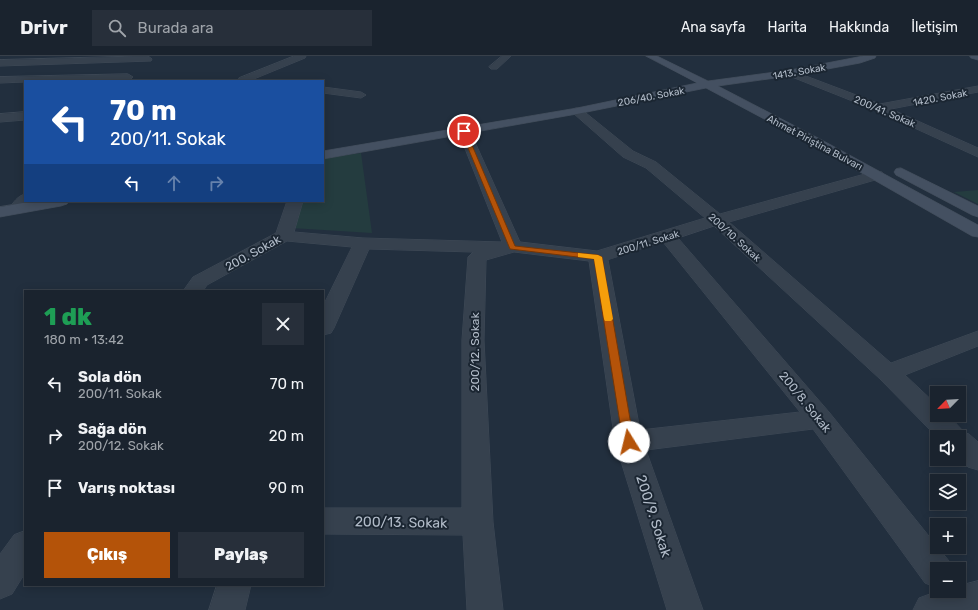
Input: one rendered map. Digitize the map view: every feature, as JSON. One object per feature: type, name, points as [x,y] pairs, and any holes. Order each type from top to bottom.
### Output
[{"type":"main road","name":"Ahmet Piriştina Bulvarı","points":[[650,56],[882,170],[978,212]]},
{"type":"main road","name":"Ahmet Piriştina Bulvarı","points":[[665,56],[725,82],[844,143]]},
{"type":"main road","name":"1413. Sokak","points":[[725,82],[790,73],[860,60],[872,56]]},
{"type":"main road","points":[[974,56],[978,57]]},
{"type":"main road","name":"206/40. Sokak","points":[[464,131],[725,82]]},
{"type":"main road","points":[[324,156],[464,131]]},
{"type":"main road","name":"Ahmet Piriştina Bulvarı","points":[[882,170],[978,232]]},
{"type":"main road","points":[[0,212],[21,204],[47,202]]},
{"type":"street","points":[[0,63],[16,56]]},
{"type":"street","points":[[245,80],[302,56]]},
{"type":"street","points":[[494,67],[507,56]]},
{"type":"street","points":[[0,63],[150,58]]},
{"type":"street","points":[[0,80],[126,79],[150,58]]},
{"type":"street","name":"200/41. Sokak","points":[[790,73],[879,108],[978,153]]},
{"type":"street","points":[[324,90],[361,95]]},
{"type":"street","name":"1420. Sokak","points":[[879,108],[978,90]]},
{"type":"street","name":"200/10. Sokak","points":[[577,111],[628,154],[652,164],[717,220],[888,373],[947,430]]},
{"type":"street","points":[[0,118],[24,116]]},
{"type":"street","points":[[464,131],[513,248]]},
{"type":"street","name":"200/11. Sokak","points":[[284,236],[363,243],[513,248],[598,257],[882,170]]},
{"type":"street","name":"200. Sokak","points":[[194,290],[200,282],[284,236],[294,202]]},
{"type":"street","name":"200/8. Sokak","points":[[668,236],[820,419],[930,563]]},
{"type":"street","points":[[324,326],[363,243]]},
{"type":"street","name":"200/12. Sokak","points":[[485,610],[478,522],[473,340],[477,257],[513,248]]},
{"type":"street","name":"200/9. Sokak","points":[[598,257],[629,442],[685,610]]},
{"type":"street","points":[[888,373],[978,338]]},
{"type":"street","points":[[629,442],[820,419]]},
{"type":"street","points":[[966,448],[978,459]]},
{"type":"street","name":"200/13. Sokak","points":[[324,521],[478,522]]},
{"type":"street","points":[[227,610],[234,586]]},
{"type":"green space","points":[[361,153],[372,233],[291,228],[299,202],[324,202],[324,158]]},
{"type":"green space","points":[[978,190],[978,204],[954,192]]},
{"type":"slow traffic","points":[[581,255],[598,257],[608,319]]},
{"type":"route","points":[[464,131],[513,248],[598,257],[629,442]]}]
